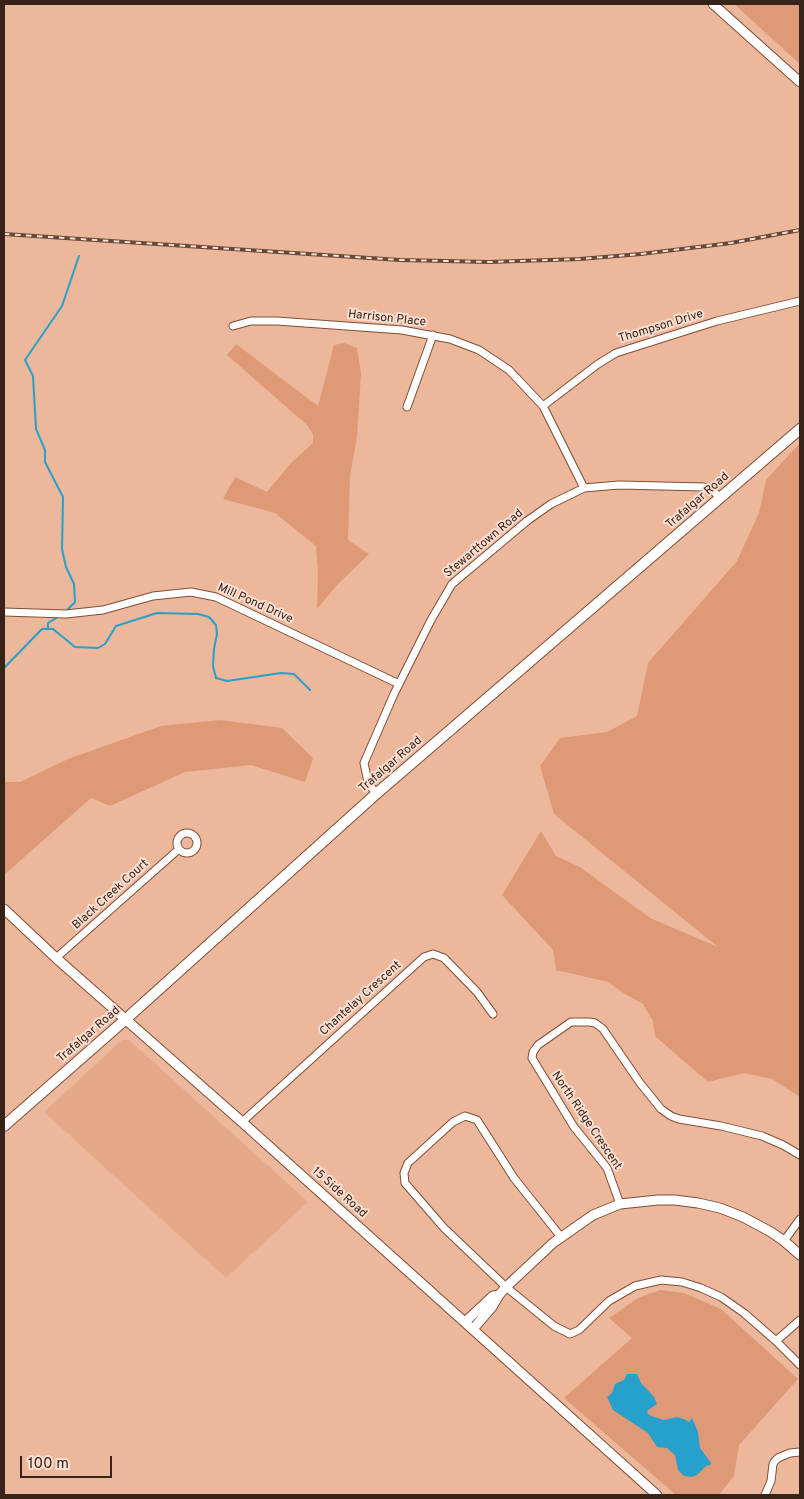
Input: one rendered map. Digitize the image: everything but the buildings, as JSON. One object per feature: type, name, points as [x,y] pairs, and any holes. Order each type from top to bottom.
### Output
[{"type":"main road","name":"Trafalgar Road","points":[[4,1126],[376,794],[800,429]]},
{"type":"street","points":[[713,4],[800,82]]},
{"type":"street","name":"Thompson Drive","points":[[543,406],[598,364],[616,353],[717,321],[800,301]]},
{"type":"street","name":"Harrison Place","points":[[233,326],[251,321],[277,321],[402,330],[450,339],[478,350],[509,370],[543,406],[584,488]]},
{"type":"street","points":[[407,407],[433,335]]},
{"type":"street","name":"Stewarttown Road","points":[[376,794],[368,782],[364,763],[392,698],[431,620],[452,584],[527,521],[551,504],[584,488],[619,485],[704,487],[713,491],[721,498]]},
{"type":"street","name":"Mill Pond Drive","points":[[4,612],[66,614],[103,610],[152,596],[191,592],[216,596],[399,684]]},
{"type":"street","name":"Black Creek Court","points":[[56,958],[179,849]]},
{"type":"street","name":"15 Side Road","points":[[4,909],[56,958],[242,1122],[656,1495]]},
{"type":"street","name":"Chantelay Crescent","points":[[242,1122],[424,957],[433,954],[444,958],[477,992],[492,1014]]},
{"type":"street","name":"North Ridge Crescent","points":[[620,1204],[607,1168],[574,1127],[532,1058],[533,1052],[538,1045],[571,1022],[590,1022],[603,1029],[640,1083],[661,1109],[671,1116],[762,1136],[800,1155]]},
{"type":"street","points":[[560,1237],[514,1178],[477,1120],[465,1116],[453,1122],[408,1163],[404,1173],[405,1183],[444,1228],[506,1287],[554,1326],[570,1334],[579,1330],[609,1301],[635,1286],[661,1280],[682,1282],[721,1297],[744,1313],[800,1365]]},
{"type":"street","points":[[473,1329],[506,1287],[560,1237],[593,1215],[620,1204],[658,1200],[698,1203],[720,1208],[743,1217],[784,1241],[800,1256]]},
{"type":"street","points":[[784,1241],[800,1219]]},
{"type":"street","points":[[465,1322],[493,1296],[499,1295]]},
{"type":"street","points":[[776,1341],[800,1320]]},
{"type":"street","points":[[765,1495],[771,1481],[775,1461],[790,1453],[800,1452]]},
{"type":"shaded area","points":[[734,4],[800,4],[800,64]]},
{"type":"shaded area","points":[[344,343],[357,348],[361,373],[357,437],[350,476],[348,540],[369,554],[337,585],[317,609],[318,573],[316,546],[275,513],[223,499],[235,477],[267,492],[291,463],[313,443],[313,434],[307,425],[227,355],[236,344],[318,406],[334,345]]},
{"type":"shaded area","points":[[800,443],[800,1097],[772,1079],[744,1073],[708,1082],[655,1036],[653,1021],[643,1004],[608,982],[556,970],[553,950],[502,895],[541,831],[556,856],[580,867],[650,918],[718,947],[554,814],[540,766],[560,738],[607,732],[637,716],[648,663],[737,561],[759,513],[766,480]]},
{"type":"shaded area","points":[[220,720],[282,728],[313,758],[305,782],[251,765],[185,772],[110,806],[91,798],[4,875],[4,782],[20,782],[68,759],[161,726]]},
{"type":"shaded area","points":[[122,1040],[129,1040],[308,1202],[226,1278],[44,1112]]},
{"type":"shaded area","points":[[660,1290],[684,1293],[721,1309],[798,1379],[739,1445],[734,1476],[719,1495],[676,1495],[564,1398],[632,1338],[609,1318],[638,1298]]},
{"type":"water","points":[[627,1374],[637,1374],[641,1383],[654,1397],[657,1404],[648,1410],[647,1413],[651,1416],[664,1420],[677,1417],[689,1422],[692,1418],[698,1432],[700,1448],[711,1463],[710,1465],[706,1466],[697,1475],[692,1477],[684,1476],[678,1470],[675,1455],[667,1448],[657,1447],[648,1433],[613,1410],[607,1397],[612,1393],[615,1384],[624,1380]]},
{"type":"waterway","points":[[66,611],[75,602],[74,584],[66,567],[62,549],[63,497],[45,462],[45,450],[36,429],[33,376],[25,360],[62,306],[79,256]]},
{"type":"waterway","points":[[4,668],[42,629],[53,629],[75,647],[98,648],[105,644],[116,626],[157,613],[198,614],[209,617],[216,625],[217,634],[213,666],[216,678],[227,681],[281,673],[294,674],[310,690]]},
{"type":"waterway","points":[[48,628],[48,623],[58,617]]},
{"type":"railway","points":[[4,234],[400,260],[489,262],[580,259],[641,254],[731,243],[800,230]]}]
